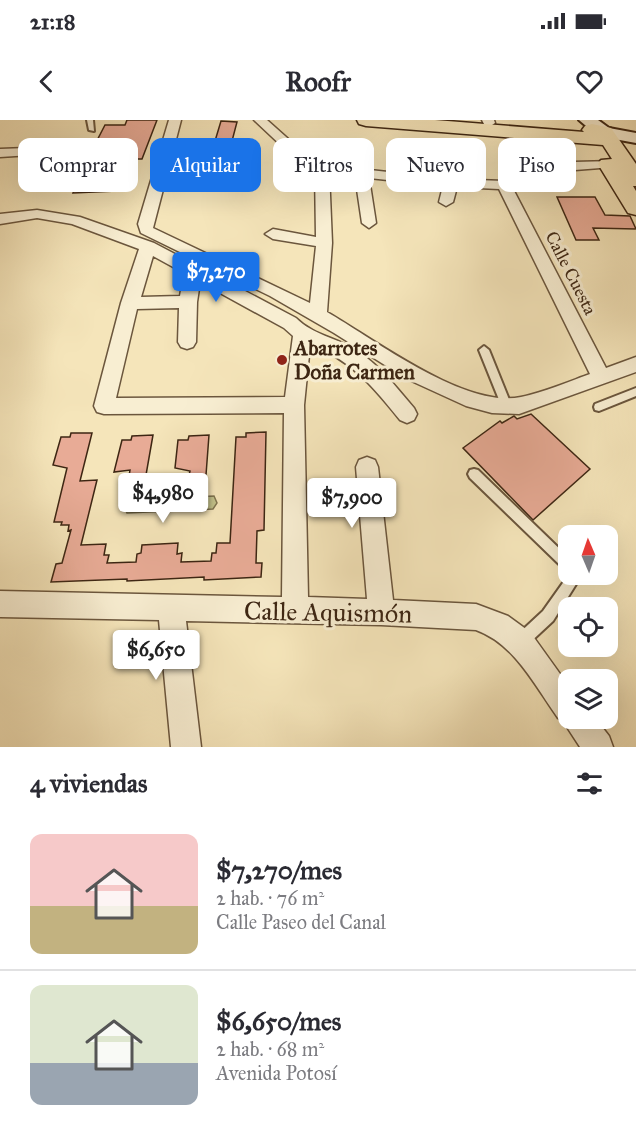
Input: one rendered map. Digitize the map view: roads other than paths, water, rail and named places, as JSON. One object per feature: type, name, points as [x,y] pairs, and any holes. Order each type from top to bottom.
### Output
[{"type":"main road","points":[[366,120],[594,130]]},
{"type":"main road","points":[[453,120],[594,130],[636,180]]},
{"type":"main road","points":[[594,130],[608,164],[636,208]]},
{"type":"street","points":[[175,120],[145,224],[147,239],[104,406],[294,405]]},
{"type":"street","points":[[260,120],[280,138]]},
{"type":"street","points":[[594,130],[636,139]]},
{"type":"street","points":[[0,153],[18,152]]},
{"type":"street","points":[[576,166],[608,164]]},
{"type":"street","points":[[318,314],[324,243],[323,192]]},
{"type":"street","points":[[365,192],[369,223]]},
{"type":"street","points":[[446,202],[449,192]]},
{"type":"street","name":"Calle Cuesta","points":[[508,192],[602,378]]},
{"type":"street","points":[[0,219],[37,214],[57,216],[147,239],[318,314],[422,379],[479,402],[507,407],[519,406],[636,364]]},
{"type":"street","points":[[273,234],[324,243]]},
{"type":"street","points":[[147,239],[193,271],[290,323],[302,336],[338,348],[365,366],[407,414]]},
{"type":"street","points":[[187,342],[188,302],[193,271]]},
{"type":"street","points":[[130,303],[188,302]]},
{"type":"street","points":[[295,611],[294,405],[302,336]]},
{"type":"street","points":[[367,467],[381,612]]},
{"type":"street","name":"Calle Aquismón","points":[[0,604],[381,612],[476,617],[499,625],[520,642],[558,694]]},
{"type":"street","points":[[171,609],[186,747]]},
{"type":"street","points":[[585,729],[598,747]]},
{"type":"lane","points":[[90,120],[92,130]]},
{"type":"lane","points":[[484,350],[507,407]]},
{"type":"lane","points":[[599,407],[635,394]]},
{"type":"lane","points":[[474,474],[558,555]]},
{"type":"lane","points":[[520,642],[548,616],[569,585]]},
{"type":"place","name":"Abarrotes Doña Carmen","points":[[282,360]]}]
